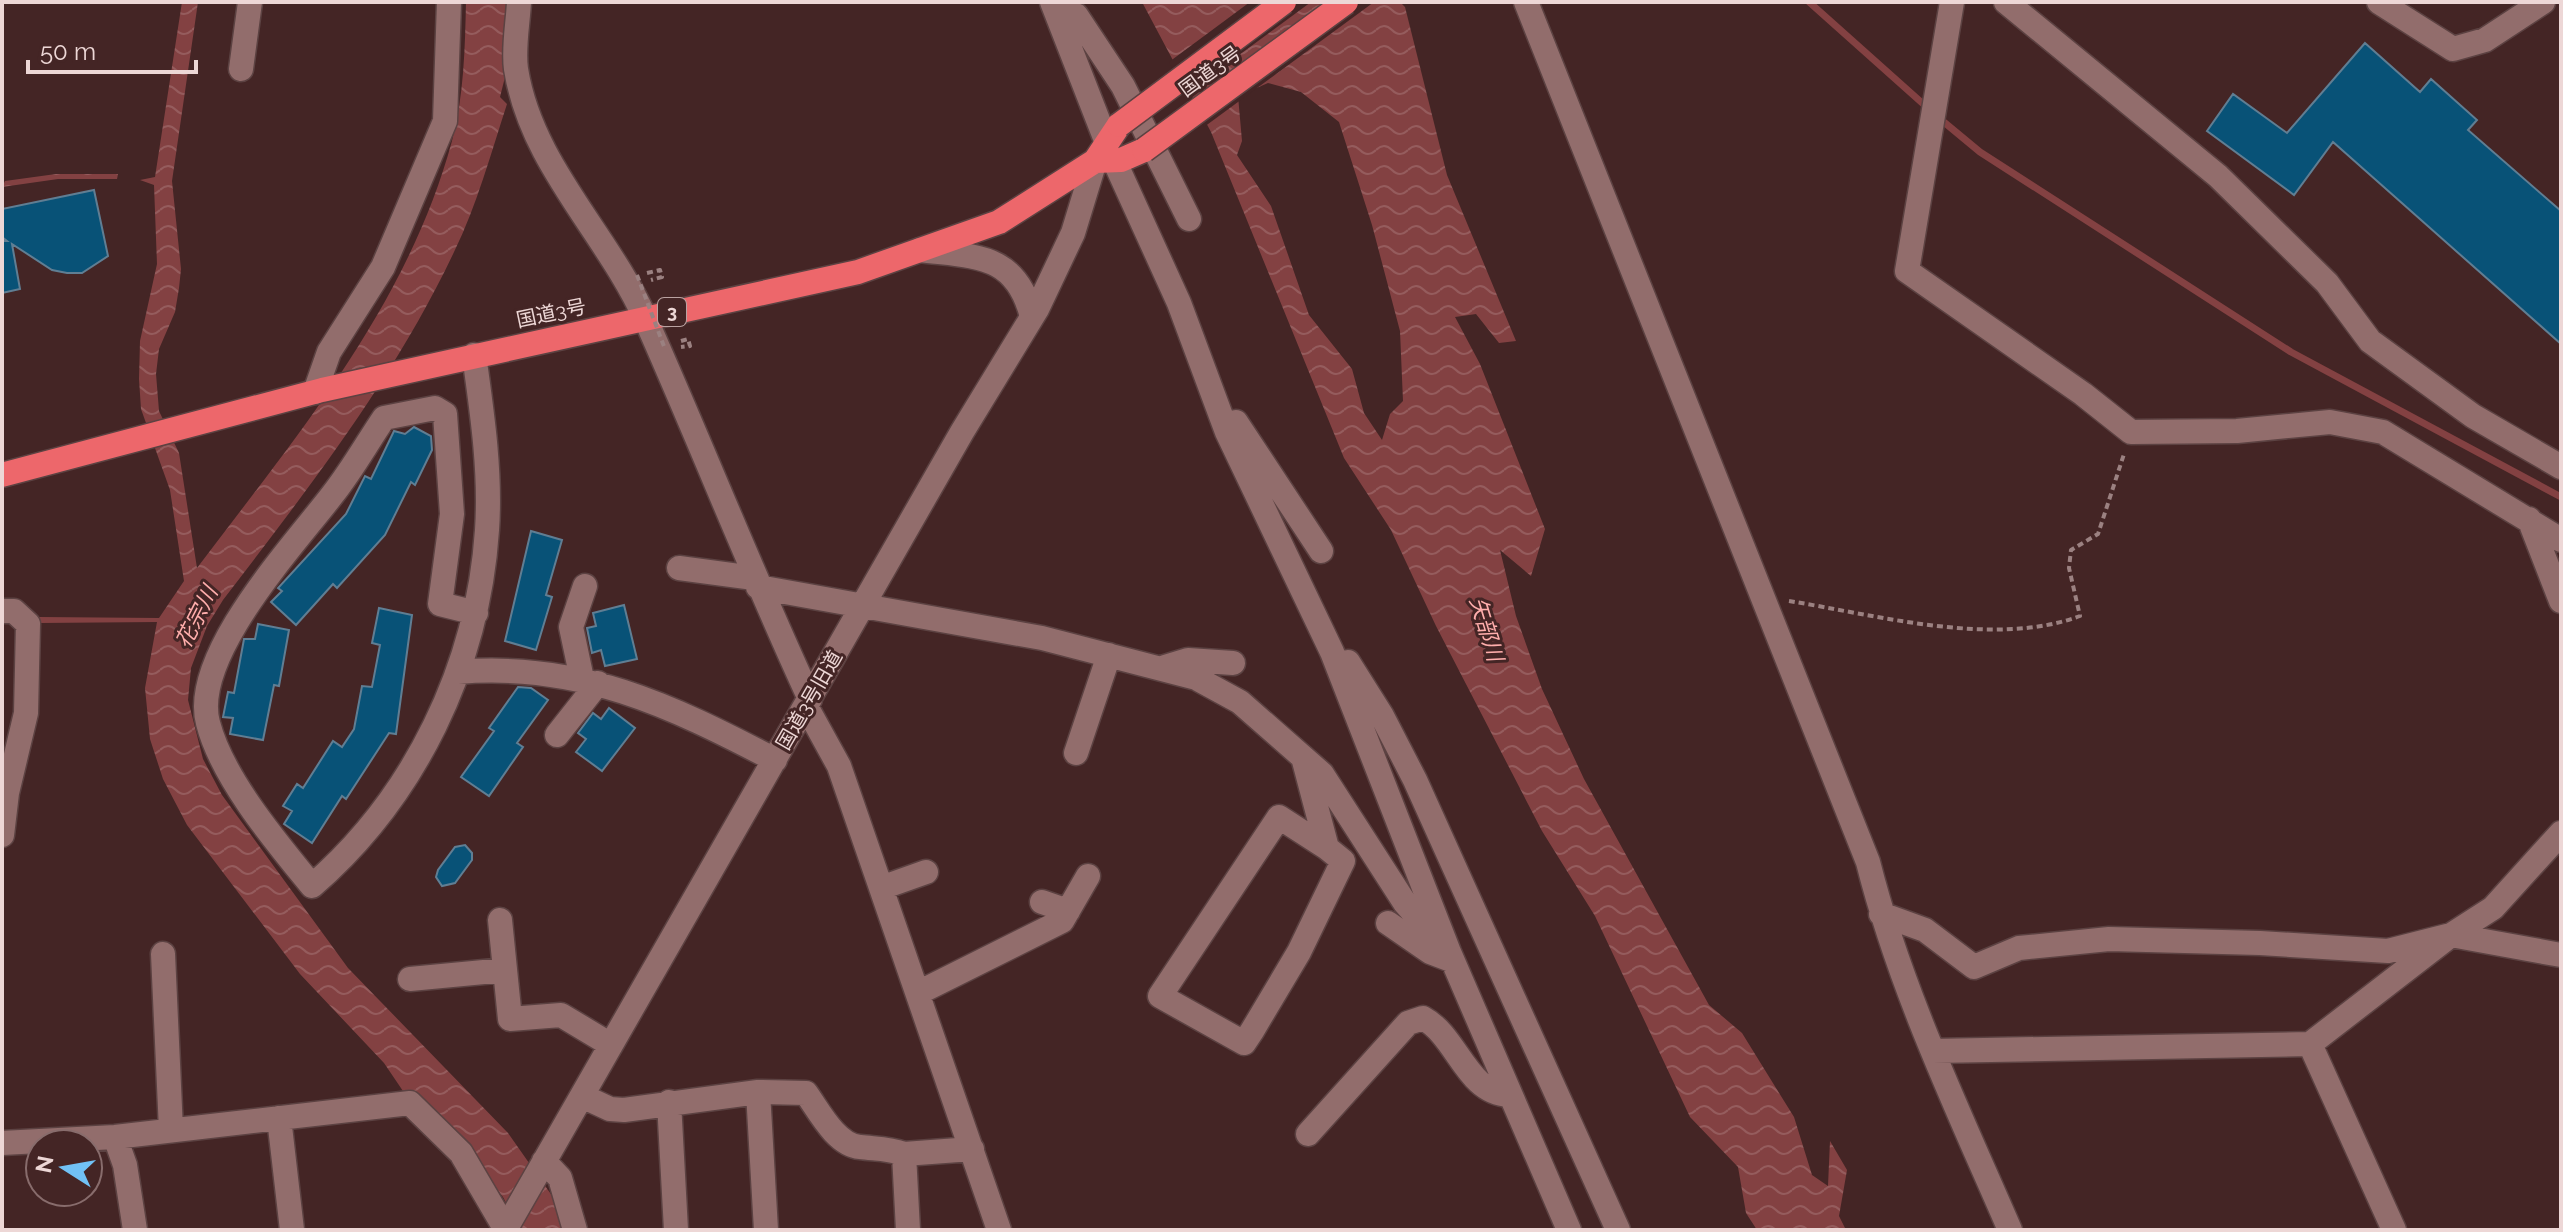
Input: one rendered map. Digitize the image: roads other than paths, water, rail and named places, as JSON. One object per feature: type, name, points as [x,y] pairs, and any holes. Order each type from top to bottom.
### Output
[{"type":"highway","name":"国道3号","points":[[2,475],[422,366],[858,272],[999,222],[1109,147],[1284,2]]},
{"type":"highway","name":"国道3号","points":[[1109,147],[1144,150],[1346,2]]},
{"type":"street","points":[[237,54],[250,2]]},
{"type":"street","points":[[318,391],[329,352],[383,267],[445,121],[449,2]]},
{"type":"street","points":[[519,2],[516,68],[539,145],[603,241],[645,317],[756,583],[839,766],[999,1230]]},
{"type":"street","points":[[1526,2],[1868,862],[1881,914],[1933,1051],[2010,1230]]},
{"type":"street","points":[[1952,2],[1907,271],[2083,394],[2131,432],[2237,431],[2330,422],[2383,432],[2561,540]]},
{"type":"street","points":[[2006,2],[2218,176],[2327,283],[2370,341],[2473,416],[2561,467]]},
{"type":"street","points":[[2379,2],[2453,49],[2485,40],[2543,2]]},
{"type":"street","points":[[1054,6],[1109,147],[1179,303],[1227,432],[1332,652],[1450,956],[1569,1230]]},
{"type":"street","points":[[1054,6],[1076,15],[1123,86],[1189,219]]},
{"type":"street","name":"国道3号旧道","points":[[507,1228],[862,607],[1032,317],[1073,233],[1109,147]]},
{"type":"street","points":[[920,250],[973,257],[1001,265],[1025,291],[1032,317]]},
{"type":"street","points":[[474,355],[484,426],[488,529],[476,613],[458,672],[440,719],[389,804],[339,863],[312,886],[273,838],[234,779],[207,722],[207,694],[239,615],[336,490],[384,418],[435,408],[445,414],[452,514],[440,604],[476,613]]},
{"type":"street","points":[[1208,377],[1321,551]]},
{"type":"street","points":[[2529,519],[2561,601]]},
{"type":"street","points":[[679,568],[862,607],[1042,638],[1196,678],[1240,702],[1322,774],[1405,903],[1450,956]]},
{"type":"street","points":[[585,586],[571,627],[590,681]]},
{"type":"street","points":[[2,611],[14,611],[28,624],[26,713],[7,793],[2,835]]},
{"type":"street","points":[[1332,652],[1340,650],[1382,716],[1415,780],[1618,1230]]},
{"type":"street","points":[[1076,753],[1109,655]]},
{"type":"street","points":[[1159,669],[1188,660],[1233,663]]},
{"type":"street","points":[[458,672],[490,669],[590,681],[686,714],[775,760]]},
{"type":"street","points":[[557,735],[590,681]]},
{"type":"street","points":[[1304,761],[1327,848],[1343,861],[1299,952],[1244,1043],[1160,996],[1279,817],[1327,848]]},
{"type":"street","points":[[1933,1051],[2310,1044],[2451,935],[2493,908],[2561,833]]},
{"type":"street","points":[[881,888],[926,872]]},
{"type":"street","points":[[918,993],[1062,921],[1088,876]]},
{"type":"street","points":[[1042,902],[1068,911]]},
{"type":"street","points":[[1881,914],[1925,930],[1974,967],[2019,948],[2109,939],[2260,943],[2388,951],[2451,935],[2561,955]]},
{"type":"street","points":[[500,920],[510,1019],[561,1015],[611,1045]]},
{"type":"street","points":[[1388,923],[1430,952],[1450,956]]},
{"type":"street","points":[[163,954],[171,1130]]},
{"type":"street","points":[[410,979],[505,970]]},
{"type":"street","points":[[1308,1134],[1408,1023],[1423,1018],[1437,1026],[1483,1088],[1509,1095]]},
{"type":"street","points":[[2310,1044],[2394,1230]]},
{"type":"street","points":[[582,1096],[610,1109],[624,1110],[758,1092],[806,1093],[841,1139],[857,1147],[884,1147],[904,1154],[972,1149]]},
{"type":"street","points":[[758,1092],[766,1230]]},
{"type":"street","points":[[669,1102],[676,1230]]},
{"type":"street","points":[[2,1143],[115,1137],[410,1103],[461,1153],[507,1228]]},
{"type":"street","points":[[279,1118],[292,1230]]},
{"type":"street","points":[[115,1137],[125,1165],[135,1230]]},
{"type":"street","points":[[904,1154],[908,1230]]},
{"type":"street","points":[[543,1163],[560,1178],[575,1230]]},
{"type":"water","name":"花宗川","points":[[182,2],[198,2],[172,181],[181,269],[175,312],[159,349],[156,374],[159,411],[179,453],[197,568],[346,366],[407,258],[432,201],[456,124],[463,72],[466,2],[509,2],[506,73],[500,97],[507,104],[462,234],[430,299],[377,389],[207,626],[191,668],[188,700],[203,759],[222,795],[348,968],[508,1133],[555,1200],[562,1230],[520,1230],[503,1197],[467,1153],[405,1094],[384,1063],[300,974],[187,825],[163,779],[150,739],[145,688],[157,622],[38,623],[38,617],[159,618],[184,581],[170,490],[141,409],[139,379],[140,341],[157,264],[154,185],[140,180],[155,177]]},
{"type":"water","name":"矢部川","points":[[1142,2],[1400,2],[1405,7],[1447,175],[1516,341],[1499,343],[1476,314],[1455,317],[1480,364],[1545,529],[1531,576],[1500,550],[1516,616],[1542,689],[1584,779],[1709,1005],[1742,1033],[1794,1117],[1812,1175],[1828,1186],[1830,1141],[1847,1170],[1839,1216],[1846,1230],[1757,1230],[1746,1213],[1738,1167],[1690,1117],[1595,916],[1542,831],[1436,626],[1391,530],[1344,458],[1211,132]],"holes":[[[1268,83],[1301,92],[1339,122],[1372,225],[1400,331],[1403,401],[1390,414],[1382,440],[1364,413],[1352,369],[1309,315],[1271,206],[1237,155],[1242,141],[1238,96]]]},
{"type":"water","points":[[56,174],[118,174],[117,179],[58,179],[2,187],[5,181]]},
{"type":"waterway","points":[[1809,2],[1930,110]]},
{"type":"waterway","points":[[1939,118],[1980,152],[2291,352],[2561,497]]}]
